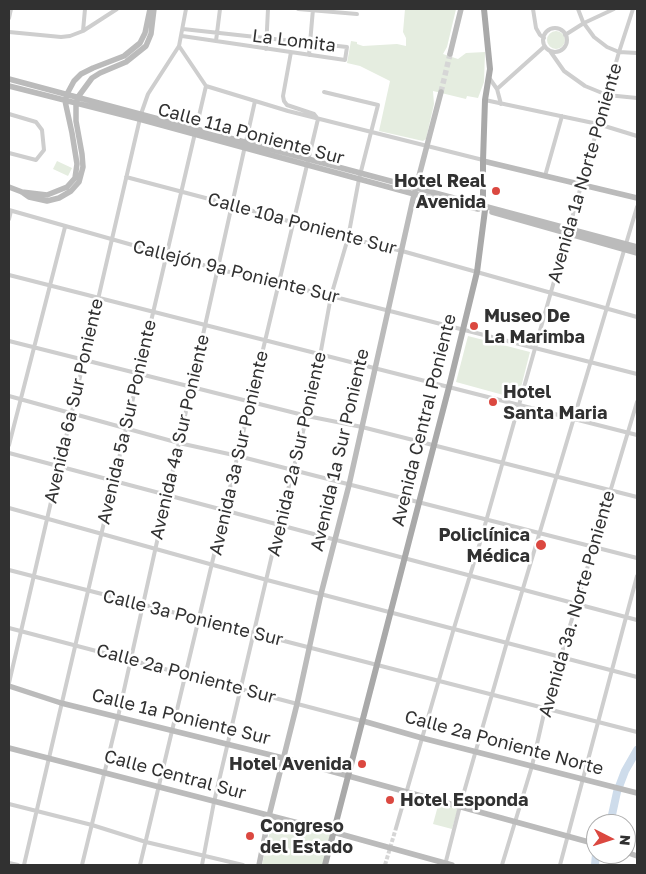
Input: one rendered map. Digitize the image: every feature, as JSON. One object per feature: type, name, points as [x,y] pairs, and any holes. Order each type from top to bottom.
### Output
[{"type":"main road","points":[[9,187],[22,192],[47,195],[67,187],[75,178],[77,164],[64,101],[67,94],[74,81],[81,74],[124,56],[140,42],[145,32],[150,9]]},
{"type":"main road","points":[[22,192],[29,197],[47,201],[59,198],[71,191],[79,182],[83,167],[76,121],[78,97],[92,78],[126,62],[146,46],[151,34],[154,9]]},
{"type":"main road","points":[[450,54],[461,9]]},
{"type":"main road","name":"Avenida Central Poniente","points":[[325,865],[464,330],[477,272],[484,208],[485,100],[489,78],[484,9]]},
{"type":"main road","name":"Calle 11a Poniente Sur","points":[[9,78],[140,117],[625,246]]},
{"type":"main road","name":"Calle 11a Poniente Sur","points":[[9,86],[76,104],[140,117]]},
{"type":"main road","name":"Avenida 1a Sur Poniente","points":[[259,865],[334,539],[349,485],[414,191],[441,92]]},
{"type":"main road","points":[[483,161],[637,198]]},
{"type":"main road","points":[[625,246],[637,247]]},
{"type":"main road","points":[[625,246],[637,253]]},
{"type":"main road","name":"Calle 1a Poniente Sur","points":[[9,685],[61,703],[283,758],[586,841]]},
{"type":"main road","name":"Calle 2a Poniente Norte","points":[[363,721],[637,793]]},
{"type":"main road","name":"Calle Central Sur","points":[[9,748],[333,832],[448,865]]},
{"type":"street","points":[[9,18],[11,9]]},
{"type":"street","points":[[83,30],[85,9]]},
{"type":"street","points":[[9,32],[66,37],[83,30],[117,9]]},
{"type":"street","name":"Avenida 6a Sur Poniente","points":[[9,685],[140,117],[148,94],[179,46],[186,9]]},
{"type":"street","points":[[216,41],[220,9]]},
{"type":"street","points":[[266,49],[268,9]]},
{"type":"street","points":[[298,9],[357,14]]},
{"type":"street","points":[[309,55],[313,9]]},
{"type":"street","points":[[532,9],[536,28],[544,38]]},
{"type":"street","points":[[578,9],[584,23],[600,42],[619,52],[637,53]]},
{"type":"street","points":[[565,34],[614,9]]},
{"type":"street","name":"Avenida 1a Norte Poniente","points":[[396,828],[487,520],[598,124],[633,9]]},
{"type":"street","points":[[550,51],[555,52],[562,49],[566,42],[565,34],[559,29],[556,28],[548,31],[544,38],[545,46],[564,71],[573,79],[607,95],[637,98]]},
{"type":"street","name":"La Lomita","points":[[182,36],[345,60],[347,47],[183,29]]},
{"type":"street","points":[[179,46],[206,86],[318,119],[483,161]]},
{"type":"street","points":[[497,89],[545,46]]},
{"type":"street","points":[[291,52],[283,96],[284,101],[287,105],[314,114],[318,119]]},
{"type":"street","points":[[489,78],[497,89],[501,104]]},
{"type":"street","name":"Avenida 5a Sur Poniente","points":[[24,865],[206,86]]},
{"type":"street","name":"Avenida 2a Sur Poniente","points":[[202,865],[214,802],[279,525],[307,416],[331,296],[348,238],[360,176],[378,106],[324,92]]},
{"type":"street","points":[[485,100],[598,124],[637,136]]},
{"type":"street","name":"Avenida 4a Sur Poniente","points":[[82,865],[118,717],[255,101]]},
{"type":"street","points":[[9,114],[36,122],[42,130],[44,150],[36,160],[9,153]]},
{"type":"street","points":[[545,176],[562,116]]},
{"type":"street","name":"Avenida 3a Sur Poniente","points":[[140,865],[318,119]]},
{"type":"street","name":"Calle 10a Poniente Sur","points":[[126,178],[402,251],[637,317]]},
{"type":"street","points":[[448,865],[460,806],[492,694],[637,207]]},
{"type":"street","points":[[9,218],[10,211]]},
{"type":"street","name":"Callejón 9a Poniente Sur","points":[[10,211],[217,269],[637,374]]},
{"type":"street","points":[[9,445],[65,227]]},
{"type":"street","points":[[9,276],[637,435]]},
{"type":"street","points":[[9,342],[307,416],[362,427],[637,497]]},
{"type":"street","points":[[9,396],[178,443],[238,456],[419,504],[637,558]]},
{"type":"street","name":"Avenida 3a. Norte Poniente","points":[[502,865],[532,766],[545,709],[637,402]]},
{"type":"street","points":[[9,453],[637,620]]},
{"type":"street","points":[[9,508],[267,580],[637,677]]},
{"type":"street","name":"Calle 3a Poniente Sur","points":[[9,570],[637,732]]},
{"type":"street","points":[[560,865],[637,576]]},
{"type":"street","name":"Calle 2a Poniente Sur","points":[[9,628],[363,721]]},
{"type":"street","points":[[9,804],[92,825],[146,842],[243,865]]},
{"type":"street","points":[[9,863],[18,865]]},
{"type":"shaded area","points":[[405,9],[456,9],[447,47],[443,54],[458,59],[466,53],[485,52],[484,82],[478,98],[467,96],[466,99],[433,91],[434,104],[426,139],[423,141],[379,131],[390,81],[360,66],[347,63],[351,41],[363,46],[397,44],[406,46],[406,38],[403,32]]},
{"type":"shaded area","points":[[556,31],[562,34],[565,40],[562,46],[556,49],[550,46],[547,40],[550,34]]},
{"type":"shaded area","points":[[57,161],[72,168],[68,176],[53,169]]},
{"type":"shaded area","points":[[468,336],[530,352],[518,399],[456,382]]},
{"type":"shaded area","points":[[439,802],[458,808],[452,829],[433,824]]},
{"type":"shaded area","points":[[273,817],[332,832],[323,865],[262,865]]},
{"type":"waterway","points":[[612,814],[617,792],[625,771],[637,750]]},
{"type":"tunnel","points":[[441,92],[450,54]]},
{"type":"tunnel","points":[[385,865],[396,828]]},
{"type":"place","name":"Hotel Real Avenida","points":[[496,191]]},
{"type":"place","name":"Museo De La Marimba","points":[[474,326]]},
{"type":"place","name":"Hotel Santa Maria","points":[[493,402]]},
{"type":"place","name":"Policlínica Médica","points":[[541,545]]},
{"type":"place","name":"Hotel Avenida","points":[[362,764]]},
{"type":"place","name":"Hotel Esponda","points":[[390,800]]},
{"type":"place","name":"Congreso del Estado","points":[[250,836]]}]
